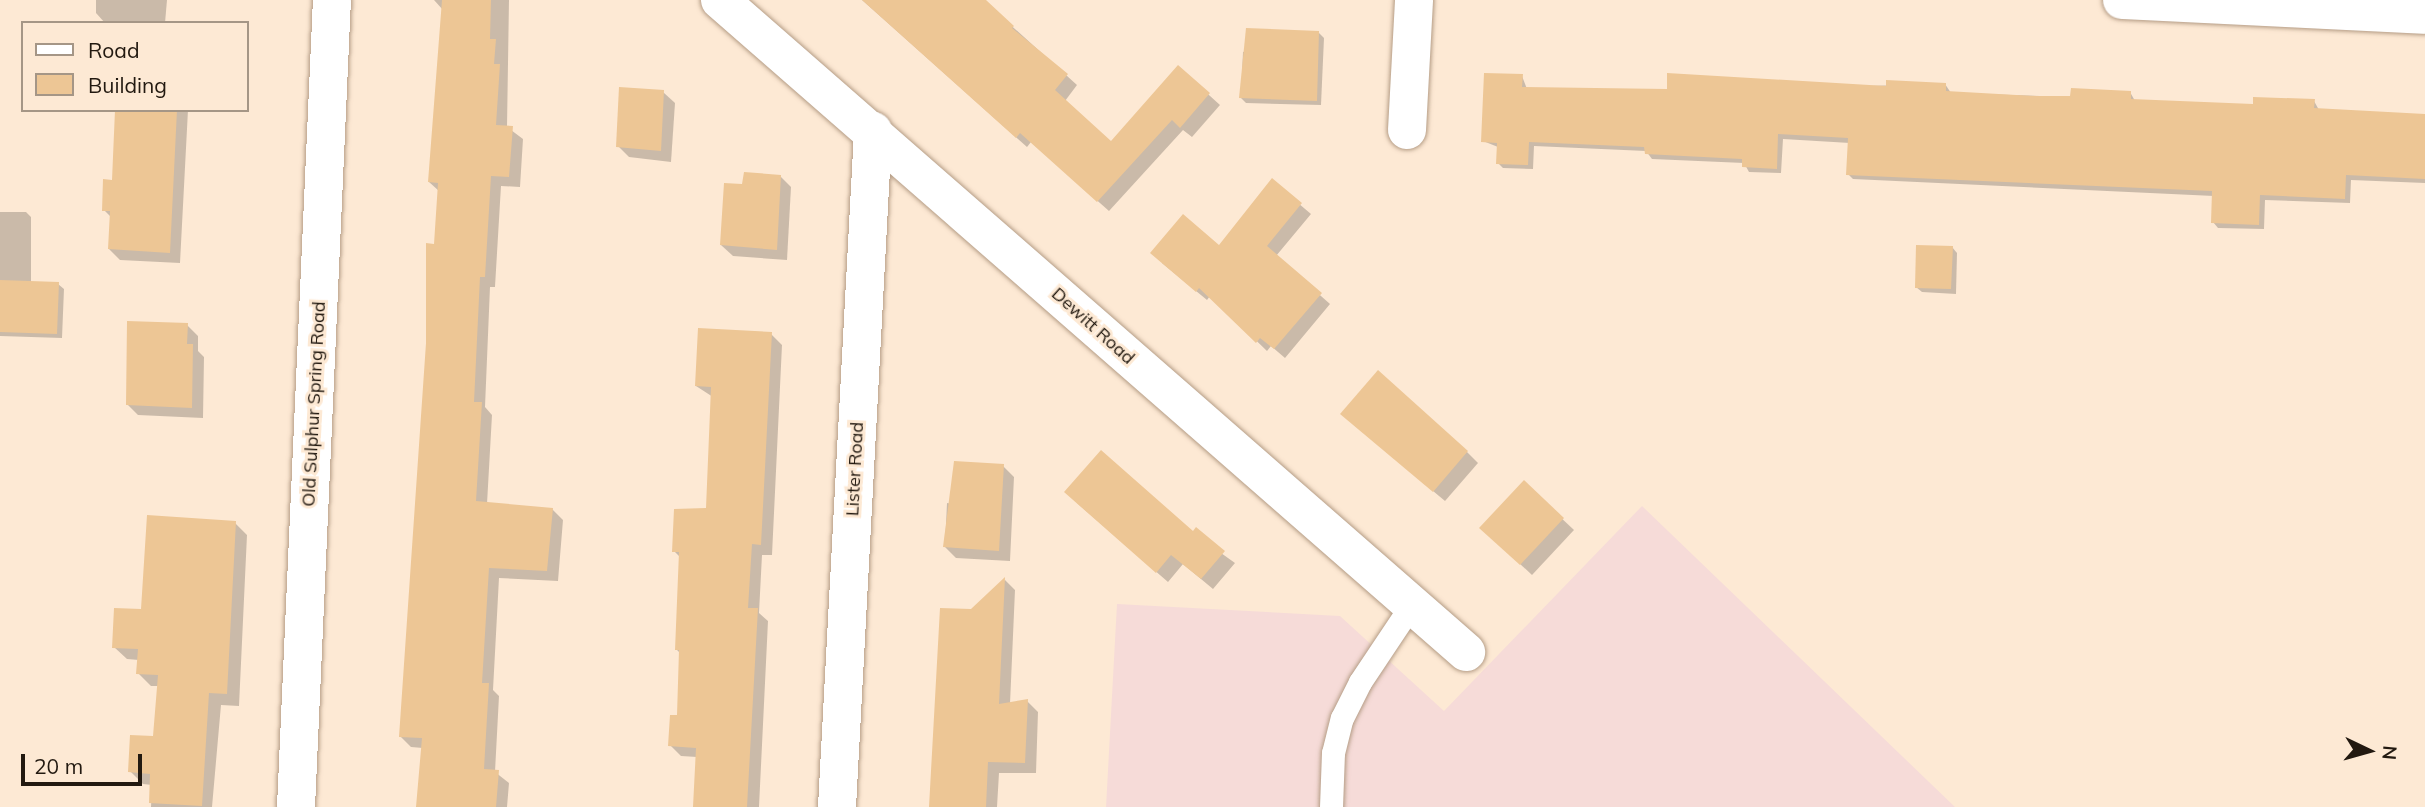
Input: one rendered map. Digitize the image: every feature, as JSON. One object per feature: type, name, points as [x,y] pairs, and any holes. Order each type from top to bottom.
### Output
[{"type":"street","name":"Old Sulphur Spring Road","points":[[296,807],[332,0]]},
{"type":"street","name":"Dewitt Road","points":[[720,0],[873,131],[1410,607],[1466,652]]},
{"type":"street","points":[[1407,130],[1415,0]]},
{"type":"street","points":[[2122,0],[2425,15]]},
{"type":"street","name":"Lister Road","points":[[837,807],[873,131]]},
{"type":"lane","points":[[1331,807],[1333,753],[1342,718],[1410,607]]},
{"type":"shaded area","points":[[1642,506],[1955,807],[1106,807],[1117,604],[1340,616],[1444,711]]},
{"type":"building","points":[[442,0],[491,0],[490,39],[496,39],[494,64],[500,64],[496,125],[513,126],[509,177],[491,176],[485,277],[480,277],[474,402],[482,402],[476,501],[553,508],[547,571],[489,568],[482,683],[489,683],[484,769],[499,770],[496,807],[416,807],[422,738],[399,737],[426,343],[426,243],[434,244],[438,183],[428,182]]},
{"type":"building","points":[[862,0],[986,0],[1014,26],[1012,28],[1068,74],[1055,90],[1111,141],[1178,65],[1210,93],[1180,128],[1172,120],[1097,202],[1020,133],[1016,138]]},
{"type":"building","points":[[1246,28],[1319,31],[1317,101],[1239,98]]},
{"type":"building","points":[[1484,73],[1523,74],[1522,87],[1667,89],[1667,73],[1886,86],[1886,80],[1946,83],[1946,91],[2036,96],[2070,96],[2071,88],[2131,91],[2131,99],[2253,104],[2253,97],[2315,99],[2314,108],[2425,114],[2425,179],[2346,175],[2345,199],[2260,195],[2259,225],[2211,223],[2212,191],[1846,175],[1848,138],[1778,134],[1777,169],[1742,167],[1742,159],[1645,154],[1644,147],[1529,142],[1528,165],[1496,164],[1497,143],[1481,142]]},
{"type":"building","points":[[619,87],[664,90],[661,151],[616,147]]},
{"type":"building","points":[[115,112],[177,112],[170,253],[108,249],[110,211],[102,211],[103,179],[112,180]]},
{"type":"building","points":[[744,172],[781,175],[777,250],[720,245],[724,183],[742,184]]},
{"type":"building","points":[[1272,178],[1302,203],[1267,246],[1322,293],[1274,349],[1260,338],[1256,343],[1199,288],[1196,292],[1150,253],[1183,214],[1219,245]]},
{"type":"building","points":[[1916,245],[1953,246],[1951,289],[1915,288]]},
{"type":"building","points":[[0,280],[59,282],[57,334],[0,332]]},
{"type":"building","points":[[127,321],[188,323],[187,344],[193,344],[192,408],[126,405]]},
{"type":"building","points":[[698,328],[772,332],[761,545],[752,544],[748,608],[758,608],[747,807],[693,807],[696,748],[668,746],[670,715],[677,715],[679,650],[675,650],[679,552],[672,552],[674,509],[706,508],[711,387],[695,386]]},
{"type":"building","points":[[1378,370],[1468,451],[1433,492],[1340,414]]},
{"type":"building","points":[[1101,450],[1193,531],[1196,527],[1225,551],[1201,579],[1171,555],[1156,573],[1064,492]]},
{"type":"building","points":[[954,461],[1004,464],[999,551],[943,547]]},
{"type":"building","points":[[1524,480],[1564,518],[1520,565],[1479,528]]},
{"type":"building","points":[[147,515],[236,521],[227,694],[209,693],[202,806],[149,803],[150,774],[128,772],[130,735],[153,736],[158,675],[136,674],[138,649],[112,648],[114,608],[141,609]]},
{"type":"building","points":[[1005,577],[999,704],[1028,699],[1025,763],[988,762],[986,807],[929,807],[940,608],[971,609]]}]
